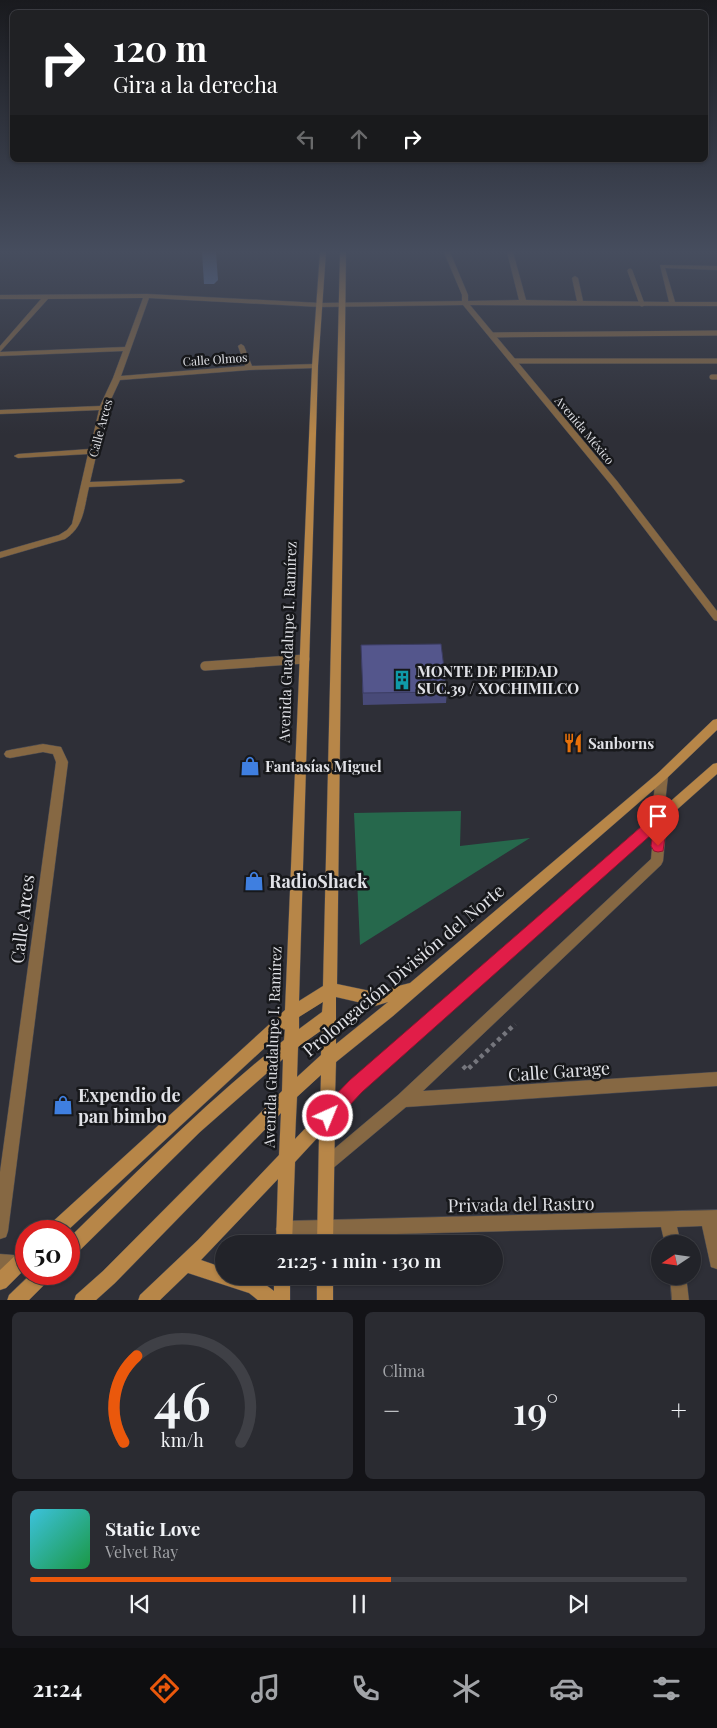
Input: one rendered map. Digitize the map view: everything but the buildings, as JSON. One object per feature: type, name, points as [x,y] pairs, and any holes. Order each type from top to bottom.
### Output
[{"type":"main road","name":"Avenida Guadalupe I. Ramírez","points":[[284,1235],[315,366],[319,313]]},
{"type":"main road","points":[[326,1235],[342,313]]},
{"type":"main road","name":"Prolongación División del Norte","points":[[82,1300],[109,1276],[288,1095],[329,1058],[662,776],[717,723]]},
{"type":"main road","points":[[146,1300],[186,1264],[356,1086],[717,767]]},
{"type":"main road","points":[[66,1220],[291,1014],[330,989],[375,999],[411,990]]},
{"type":"main road","points":[[80,1238],[253,1072],[290,1042],[329,1016]]},
{"type":"main road","points":[[186,1264],[215,1273]]},
{"type":"main road","points":[[0,1282],[15,1270]]},
{"type":"main road","points":[[15,1300],[31,1285]]},
{"type":"main road","points":[[251,1285],[272,1300]]},
{"type":"main road","points":[[282,1285],[282,1300]]},
{"type":"main road","points":[[325,1285],[325,1300]]},
{"type":"street","points":[[0,352],[32,313]]},
{"type":"street","name":"Calle Arces","points":[[0,555],[62,537],[70,532],[76,524],[103,408],[117,378],[140,313]]},
{"type":"street","name":"Avenida México","points":[[474,313],[614,483],[717,618]]},
{"type":"street","points":[[241,346],[249,368]]},
{"type":"street","points":[[0,352],[127,349]]},
{"type":"street","name":"Calle Olmos","points":[[117,378],[249,368],[315,366]]},
{"type":"street","points":[[0,412],[103,408]]},
{"type":"street","points":[[18,456],[94,451]]},
{"type":"street","points":[[86,485],[181,480]]},
{"type":"street","name":"Calle Arces","points":[[0,1231],[62,762],[58,750],[44,748],[10,754]]},
{"type":"street","points":[[327,1164],[403,1100],[657,861],[662,776]]},
{"type":"street","name":"Calle Garage","points":[[403,1100],[717,1079]]},
{"type":"street","points":[[712,1218],[717,1261]]},
{"type":"street","name":"Privada del Rastro","points":[[349,1235],[712,1218]]},
{"type":"street","points":[[667,1221],[671,1235]]},
{"type":"street","points":[[0,1262],[15,1262]]},
{"type":"street","points":[[679,1285],[681,1300]]},
{"type":"lane","points":[[492,335],[717,333]]},
{"type":"lane","points":[[514,361],[717,361]]},
{"type":"lane","points":[[205,666],[305,660]]},
{"type":"path","points":[[467,1070],[515,1024]]},
{"type":"green space","points":[[461,811],[460,846],[530,838],[360,945],[354,813]]},
{"type":"place","name":"MONTE DE PIEDAD SUC.39 / XOCHIMILCO","points":[[402,680]]},
{"type":"place","name":"Sanborns","points":[[573,743]]},
{"type":"place","name":"Fantasías Miguel","points":[[250,766]]},
{"type":"place","name":"RadioShack","points":[[254,881]]},
{"type":"place","name":"Expendio de pan bimbo","points":[[63,1105]]},
{"type":"route","points":[[328,1116],[356,1086],[661,817],[658,846]]}]
